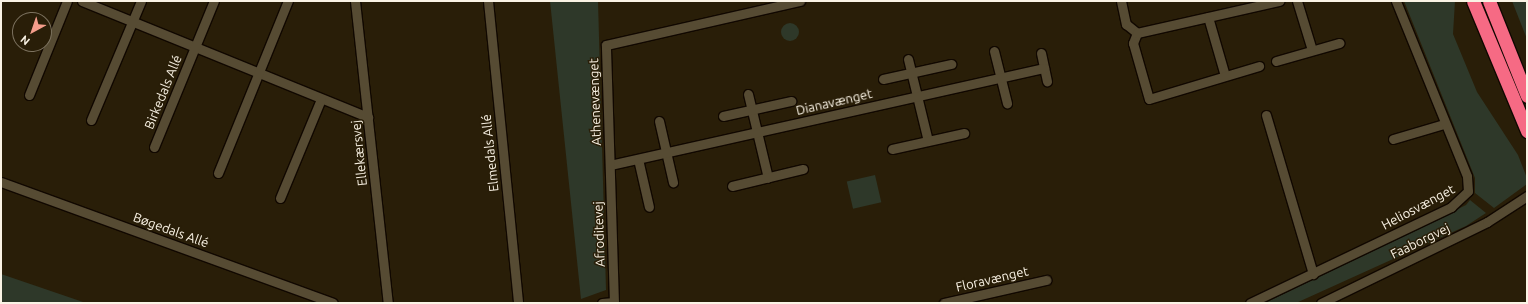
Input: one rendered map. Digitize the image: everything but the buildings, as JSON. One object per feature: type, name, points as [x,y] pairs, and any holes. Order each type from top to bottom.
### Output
[{"type":"highway","points":[[1473,1],[1527,131]]},
{"type":"highway","points":[[1489,1],[1527,96]]},
{"type":"highway","points":[[1497,22],[1527,79]]},
{"type":"street","points":[[29,95],[67,1]]},
{"type":"street","name":"Birkedals Allé","points":[[82,1],[368,117]]},
{"type":"street","points":[[91,120],[141,1]]},
{"type":"street","name":"Birkedals Allé","points":[[154,148],[214,1]]},
{"type":"street","points":[[218,173],[288,1]]},
{"type":"street","name":"Ellekærsvej","points":[[355,1],[388,303]]},
{"type":"street","name":"Elmedals Allé","points":[[488,1],[518,303]]},
{"type":"street","name":"Athenevænget","points":[[610,165],[606,45],[800,1]]},
{"type":"street","points":[[1121,1],[1126,24],[1136,33]]},
{"type":"street","points":[[1136,33],[1279,1]]},
{"type":"street","points":[[1297,1],[1312,50]]},
{"type":"street","name":"Heliosvænget","points":[[1250,303],[1313,274],[1465,198],[1468,191],[1467,176],[1444,124],[1396,1]]},
{"type":"street","points":[[1208,17],[1225,76]]},
{"type":"street","points":[[1136,33],[1133,44],[1149,99],[1259,66]]},
{"type":"street","points":[[1276,60],[1339,43]]},
{"type":"street","points":[[994,51],[1007,103]]},
{"type":"street","points":[[1041,53],[1047,81]]},
{"type":"street","points":[[908,59],[928,141]]},
{"type":"street","name":"Dianavænget","points":[[883,79],[951,64]]},
{"type":"street","name":"Dianavænget","points":[[610,165],[1044,68]]},
{"type":"street","points":[[748,94],[768,178]]},
{"type":"street","points":[[280,198],[321,99]]},
{"type":"street","name":"Dianavænget","points":[[723,116],[791,101]]},
{"type":"street","points":[[1266,115],[1313,274]]},
{"type":"street","points":[[659,120],[674,182]]},
{"type":"street","points":[[1393,139],[1444,124]]},
{"type":"street","points":[[892,149],[964,133]]},
{"type":"street","points":[[638,159],[649,207]]},
{"type":"street","name":"Afroditevej","points":[[610,165],[614,302]]},
{"type":"street","points":[[732,186],[803,169]]},
{"type":"street","name":"Bøgedals Allé","points":[[1,182],[333,303]]},
{"type":"street","name":"Faaborgvej","points":[[1322,303],[1458,237],[1527,196]]},
{"type":"street","name":"Floravænget","points":[[944,303],[1046,280]]},
{"type":"street","points":[[602,303],[614,302]]},
{"type":"green space","points":[[550,1],[598,1],[606,290],[581,299]]},
{"type":"green space","points":[[1404,1],[1455,1],[1453,34],[1477,92],[1518,155],[1527,178],[1527,184],[1494,208],[1475,193],[1475,178]]},
{"type":"green space","points":[[1512,1],[1527,1],[1527,39]]},
{"type":"green space","points":[[790,23],[796,26],[799,32],[796,38],[790,41],[784,38],[781,32],[784,26]]},
{"type":"green space","points":[[875,175],[881,202],[853,209],[847,182]]},
{"type":"green space","points":[[1470,200],[1486,213],[1466,226],[1296,303],[1265,303],[1466,205]]},
{"type":"green space","points":[[1,274],[86,303],[1,303]]}]
